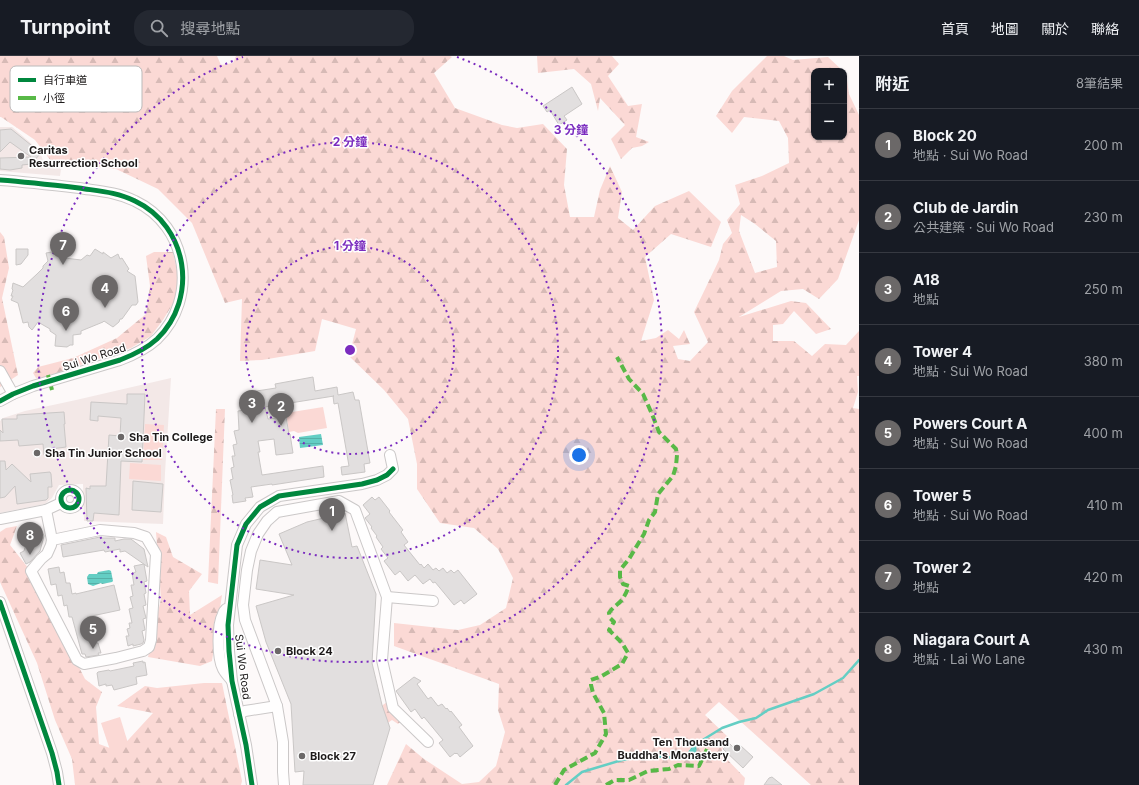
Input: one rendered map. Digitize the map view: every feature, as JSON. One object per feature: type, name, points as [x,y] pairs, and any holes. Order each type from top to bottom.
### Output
[{"type":"street","name":"Sui Wo Road","points":[[0,180],[103,191],[136,201],[155,214],[170,232],[179,253],[183,273],[182,290],[176,312],[165,329],[149,345],[120,360],[33,386],[0,401]]},
{"type":"street","points":[[0,371],[13,394]]},
{"type":"street","name":"Sui Wo Road","points":[[252,785],[246,745],[232,681],[229,651],[228,632],[230,604],[237,545],[246,524],[260,507],[279,496],[362,484],[377,480],[387,475],[393,469],[390,455]]},
{"type":"street","points":[[284,785],[283,742],[277,706],[245,620],[243,605],[251,551],[258,534],[277,512],[339,501],[354,510],[387,597],[382,660],[394,708],[428,742]]},
{"type":"street","points":[[0,519],[46,510],[61,503]]},
{"type":"street","points":[[46,510],[52,540],[51,545],[47,554],[31,570],[77,660],[84,664],[96,662],[129,654],[149,647],[151,640],[156,554],[146,537],[134,533],[100,530],[52,540]]},
{"type":"street","points":[[387,597],[433,601]]},
{"type":"street","points":[[0,602],[52,753],[60,785]]},
{"type":"street","points":[[239,714],[245,711],[277,706]]},
{"type":"shaded area","name":"Caritas Resurrection School","points":[[0,127],[12,127],[40,151],[43,161],[61,169],[60,176],[0,171]]},
{"type":"shaded area","name":"Sha Tin College","points":[[171,378],[163,524],[84,521],[83,484],[59,485],[52,498],[45,504],[0,513],[0,421],[3,418],[25,411]]},
{"type":"green space","points":[[0,56],[217,56],[221,65],[233,63],[236,56],[450,56],[452,57],[434,73],[455,108],[502,125],[517,128],[543,124],[567,149],[564,185],[570,217],[594,217],[600,190],[610,166],[622,192],[618,218],[633,230],[655,206],[689,191],[721,222],[711,247],[671,234],[645,257],[654,300],[641,341],[656,338],[668,330],[679,339],[684,330],[690,344],[673,346],[678,359],[690,361],[708,342],[694,312],[719,260],[723,244],[732,233],[727,220],[740,204],[735,185],[762,176],[789,163],[788,138],[779,121],[744,117],[732,133],[716,116],[732,91],[767,56],[784,56],[793,60],[828,57],[840,68],[811,68],[811,140],[847,140],[847,80],[849,94],[859,115],[859,220],[838,279],[819,299],[803,289],[781,291],[739,317],[791,301],[806,303],[831,329],[816,334],[794,311],[783,324],[773,325],[773,341],[794,341],[812,356],[825,344],[846,345],[859,331],[859,376],[857,376],[858,392],[853,408],[859,409],[859,785],[811,785],[719,702],[705,715],[728,737],[721,753],[745,778],[744,785],[387,785],[406,744],[424,759],[462,784],[479,782],[496,766],[505,732],[498,710],[499,684],[394,646],[394,623],[458,630],[480,625],[506,608],[513,578],[498,549],[474,528],[440,523],[417,489],[417,464],[408,419],[384,390],[349,356],[356,329],[322,319],[315,351],[262,360],[240,361],[242,299],[225,303],[192,223],[158,189],[116,169],[51,161],[35,140],[0,117]],"holes":[[[741,215],[776,241],[777,267],[755,273],[739,231]]]},
{"type":"green space","points":[[537,56],[612,56],[619,64],[608,76],[628,106],[642,104],[636,137],[649,142],[642,146],[632,148],[621,159],[611,139],[625,125],[600,98],[598,111],[591,84],[574,69],[538,73]]},
{"type":"green space","points":[[0,232],[4,237],[9,268],[2,298],[18,375],[0,387]]},
{"type":"green space","points":[[154,252],[173,252],[178,275],[177,297],[151,336],[131,348],[45,377],[36,378],[33,373],[38,367],[73,358],[117,338],[146,314],[150,286],[146,256]]},
{"type":"green space","points":[[323,407],[327,428],[298,433],[294,431],[289,432],[286,413]]},
{"type":"green space","points":[[216,409],[225,409],[218,584],[208,582]]},
{"type":"green space","points":[[145,424],[164,425],[162,460],[143,460]]},
{"type":"green space","points":[[130,463],[161,465],[161,481],[129,479]]},
{"type":"green space","points":[[17,526],[10,545],[29,569],[85,679],[102,692],[96,707],[99,744],[118,751],[153,713],[117,706],[145,686],[157,688],[204,683],[222,683],[242,781],[241,785],[75,785],[72,759],[55,720],[37,663],[0,582],[0,532],[6,528]]},
{"type":"green space","points":[[156,532],[166,537],[173,557],[202,574],[189,591],[190,615],[222,595],[212,661],[200,666],[148,657],[161,599]]},
{"type":"green space","points":[[387,702],[402,721],[398,724],[392,720],[379,729],[376,710]]},
{"type":"green space","points":[[120,717],[131,753],[113,759],[101,723]]},
{"type":"water","points":[[321,434],[323,445],[300,448],[299,437]]},
{"type":"water","points":[[111,571],[112,582],[101,583],[93,586],[88,584],[87,577],[89,574],[97,574],[98,572]]},
{"type":"water","points":[[692,747],[697,749],[694,756],[689,758],[688,752]]},
{"type":"building","points":[[572,87],[582,104],[564,116],[567,120],[559,125],[550,110],[547,112],[543,106]]},
{"type":"building","points":[[11,129],[41,153],[31,164],[22,165],[22,168],[10,170],[0,169],[0,158],[31,157],[10,142],[0,152],[0,130]]},
{"type":"building","points":[[16,249],[28,249],[28,255],[21,264],[16,265]]},
{"type":"building","points":[[95,249],[103,254],[103,252],[111,258],[118,254],[120,259],[122,258],[129,269],[127,271],[135,276],[138,302],[136,305],[132,305],[122,319],[120,319],[119,322],[113,327],[104,321],[81,331],[81,334],[73,335],[73,345],[67,347],[55,346],[56,335],[50,331],[50,329],[38,322],[32,330],[29,327],[28,322],[23,323],[18,303],[11,300],[13,296],[11,296],[13,283],[23,287],[43,268],[48,261],[46,253],[63,250],[65,258],[81,260],[87,255],[90,256]]},
{"type":"building","points":[[313,377],[315,391],[337,387],[338,395],[353,392],[355,400],[359,400],[370,463],[364,464],[365,472],[342,475],[341,467],[349,466],[338,403],[334,404],[333,396],[265,407],[268,419],[286,417],[293,453],[276,455],[274,439],[258,441],[260,452],[258,452],[262,475],[323,466],[324,477],[251,487],[253,497],[245,498],[246,501],[233,503],[230,480],[233,479],[231,468],[234,467],[232,456],[235,456],[233,445],[237,444],[234,431],[239,430],[238,411],[245,410],[244,402],[251,400],[250,392],[276,388],[275,384]]},
{"type":"building","points":[[127,394],[145,394],[142,462],[121,461],[119,515],[94,513],[93,521],[87,521],[86,488],[90,489],[90,486],[106,486],[109,435],[120,436],[121,418],[98,416],[98,421],[90,420],[91,402],[127,404]]},
{"type":"building","points":[[64,412],[66,447],[51,449],[51,454],[44,455],[43,444],[19,446],[18,440],[0,441],[0,430],[3,433],[2,419],[17,419],[17,415]]},
{"type":"building","points":[[0,461],[5,461],[6,470],[12,464],[31,482],[30,474],[50,472],[52,487],[48,487],[48,498],[46,500],[17,504],[15,486],[5,497],[0,498]]},
{"type":"building","points":[[133,481],[163,484],[161,512],[132,510]]},
{"type":"building","points":[[372,497],[375,500],[379,497],[390,511],[389,512],[403,530],[401,532],[408,542],[404,545],[420,565],[421,564],[424,568],[428,564],[433,570],[436,568],[439,571],[443,568],[447,573],[451,570],[454,573],[458,570],[477,594],[464,604],[461,600],[454,605],[435,582],[433,583],[430,579],[423,584],[415,575],[408,581],[400,571],[395,575],[384,561],[388,558],[381,549],[383,547],[371,528],[372,527],[365,518],[370,514],[363,505]]},
{"type":"building","points":[[345,513],[352,547],[357,546],[376,594],[372,663],[382,705],[390,728],[373,785],[303,785],[304,771],[295,772],[291,704],[266,642],[256,606],[294,595],[256,589],[260,560],[292,565],[279,534],[307,522]]},
{"type":"building","points":[[40,526],[44,536],[40,551],[30,562],[26,564],[20,553],[24,551],[28,537],[26,532]]},
{"type":"building","points":[[100,537],[115,538],[115,541],[131,539],[144,549],[148,567],[125,551],[120,552],[120,549],[105,552],[104,550],[63,557],[61,545]]},
{"type":"building","points":[[144,564],[147,581],[144,582],[146,605],[143,606],[146,618],[143,619],[145,630],[142,631],[144,640],[141,644],[133,646],[133,644],[128,646],[126,636],[129,636],[127,629],[130,628],[129,623],[132,623],[129,609],[133,608],[130,597],[133,596],[131,585],[134,585],[132,573],[136,572],[134,566]]},
{"type":"building","points":[[59,567],[60,573],[64,572],[66,583],[70,583],[72,594],[114,585],[120,610],[87,617],[90,633],[92,637],[95,636],[96,643],[98,643],[101,653],[98,653],[99,655],[86,657],[85,654],[82,654],[72,617],[69,617],[67,605],[64,606],[62,595],[58,596],[56,584],[51,585],[48,569]]},
{"type":"building","points":[[143,661],[143,663],[145,662],[147,675],[136,677],[137,684],[114,690],[112,685],[106,686],[106,684],[99,686],[98,672],[134,666],[133,663]]},
{"type":"building","points":[[414,677],[421,681],[417,684],[428,699],[431,697],[438,706],[442,704],[446,709],[447,708],[450,712],[451,711],[462,725],[459,727],[473,746],[460,757],[457,753],[455,753],[450,757],[439,743],[443,740],[424,717],[422,719],[415,709],[411,712],[396,691]]},
{"type":"building","points":[[729,743],[737,751],[741,746],[753,757],[743,768],[723,749]]},
{"type":"building","points":[[772,777],[782,785],[764,785],[769,778]]},
{"type":"waterway","points":[[566,785],[582,772],[622,760],[645,756],[679,759],[685,757],[701,741],[722,728],[756,718],[768,710],[814,694],[843,678],[859,660]]},
{"type":"marked path","points":[[555,785],[564,770],[595,753],[606,734],[604,713],[593,693],[591,680],[602,676],[622,664],[628,653],[622,643],[609,630],[614,622],[610,618],[609,613],[621,601],[629,586],[623,584],[620,577],[620,570],[629,559],[644,534],[649,520],[655,512],[658,494],[673,476],[676,466],[676,449],[659,432],[643,394],[629,379],[617,357]]},
{"type":"marked path","points":[[48,375],[52,390]]},
{"type":"marked path","points":[[606,785],[615,780],[629,780],[648,771],[669,769],[678,765],[699,766],[709,745]]},
{"type":"cycle path","points":[[0,180],[100,191],[135,201],[153,212],[167,227],[176,245],[182,264],[182,284],[179,304],[170,322],[153,343],[135,354],[120,360],[33,386],[0,401]]},
{"type":"cycle path","points":[[252,785],[246,745],[232,681],[228,625],[237,545],[246,524],[260,507],[279,496],[362,484],[377,480],[387,475],[393,469]]},
{"type":"cycle path","points":[[66,490],[74,490],[79,495],[79,499],[77,506],[74,508],[66,508],[61,503],[61,495],[66,490]]},
{"type":"cycle path","points":[[0,602],[52,753],[59,785]]},
{"type":"place","name":"Caritas Resurrection School","points":[[21,156]]},
{"type":"place","name":"Tower 2","points":[[63,265]]},
{"type":"place","name":"Tower 4","points":[[105,308]]},
{"type":"place","name":"Tower 5","points":[[66,331]]},
{"type":"place","name":"A18","points":[[252,423]]},
{"type":"place","name":"Club de Jardin","points":[[281,426]]},
{"type":"place","name":"Sha Tin College","points":[[121,437]]},
{"type":"place","name":"Sha Tin Junior School","points":[[37,453]]},
{"type":"place","name":"Block 20","points":[[332,531]]},
{"type":"place","name":"Niagara Court A","points":[[30,555]]},
{"type":"place","name":"Powers Court A","points":[[93,649]]},
{"type":"place","name":"Block 24","points":[[278,651]]},
{"type":"place","name":"Ten Thousand Buddha's Monastery","points":[[737,748]]},
{"type":"place","name":"Block 27","points":[[302,756]]}]
